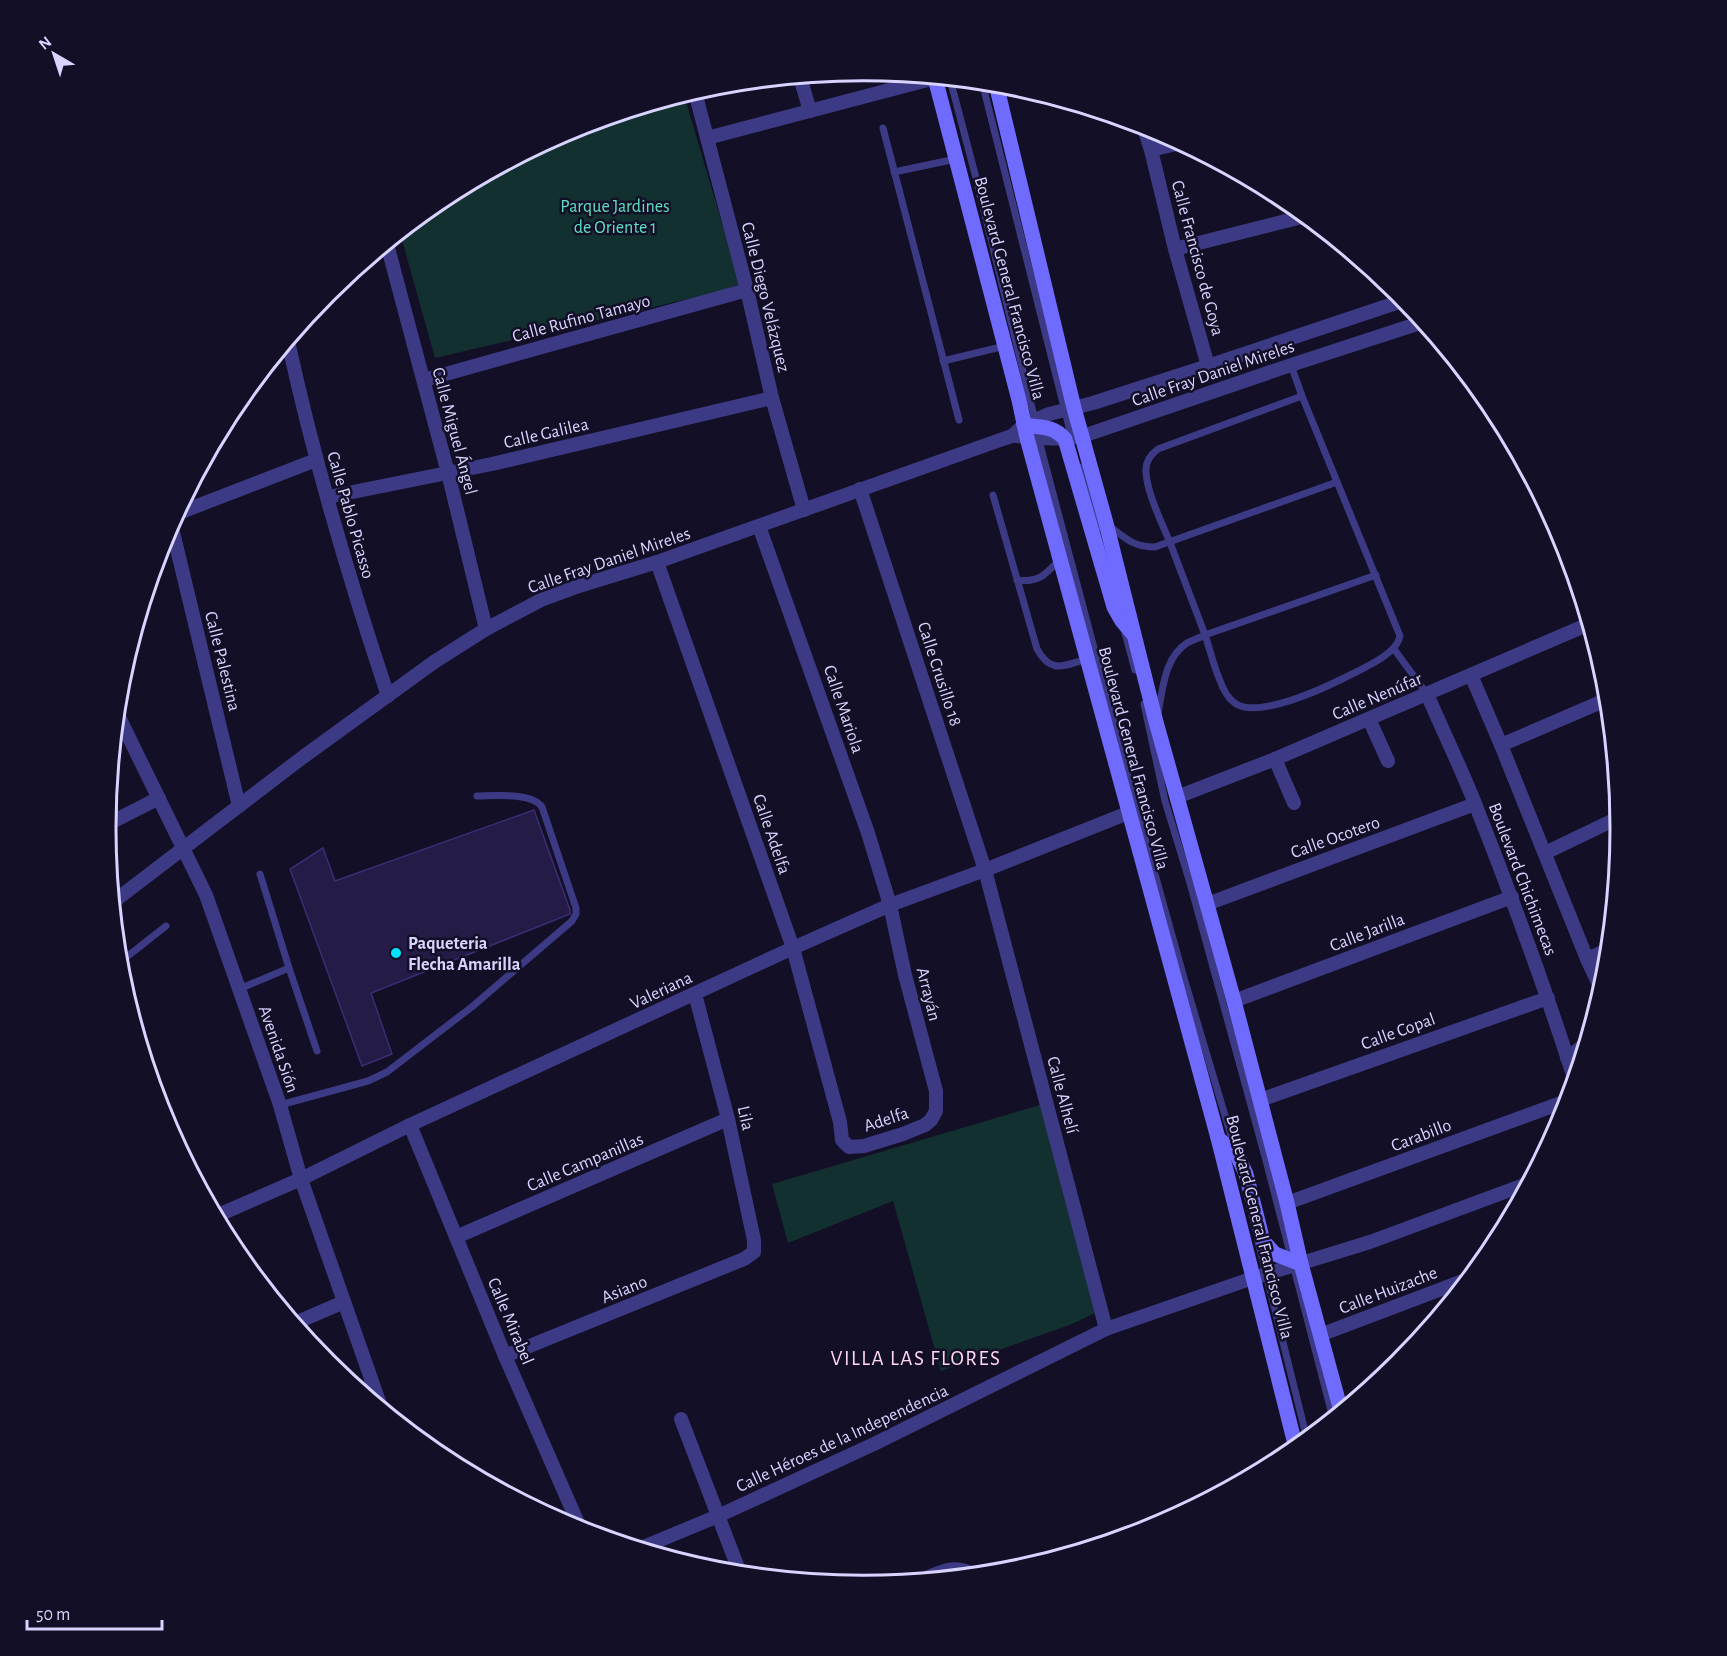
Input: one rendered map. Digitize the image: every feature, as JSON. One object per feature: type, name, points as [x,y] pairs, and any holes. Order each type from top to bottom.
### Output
[{"type":"main road","name":"Boulevard General Francisco Villa","points":[[941,85],[956,159],[1029,431],[1060,559],[1218,1138],[1259,1276],[1294,1438]]},
{"type":"main road","name":"Boulevard General Francisco Villa","points":[[998,93],[1069,409],[1073,438],[1106,523],[1156,722],[1234,1001],[1287,1203],[1295,1264],[1320,1335],[1339,1404]]},
{"type":"main road","points":[[1029,431],[1051,428],[1073,438],[1114,607],[1135,636]]},
{"type":"main road","points":[[1218,1138],[1237,1155],[1246,1173],[1263,1241],[1275,1254],[1295,1264]]},
{"type":"street","points":[[802,84],[810,111]]},
{"type":"street","points":[[706,138],[918,84]]},
{"type":"street","name":"Calle Diego Velázquez","points":[[696,100],[747,290],[772,398],[804,510]]},
{"type":"street","name":"Calle Francisco de Goya","points":[[1147,137],[1208,366]]},
{"type":"street","points":[[1151,150],[1167,146]]},
{"type":"street","points":[[1175,249],[1295,219]]},
{"type":"street","name":"Calle Miguel Ángel","points":[[389,251],[448,473],[486,629]]},
{"type":"street","name":"Calle Rufino Tamayo","points":[[424,380],[747,290]]},
{"type":"street","name":"Calle Fray Daniel Mireles","points":[[120,897],[303,757],[434,662],[486,629],[541,600],[657,562],[1029,431],[1069,409],[1208,366],[1395,303]]},
{"type":"street","name":"Calle Fray Daniel Mireles","points":[[1073,438],[1415,325]]},
{"type":"street","name":"Calle Pablo Picasso","points":[[290,350],[316,460],[362,618],[388,696]]},
{"type":"street","name":"Calle Galilea","points":[[328,496],[492,465],[772,398]]},
{"type":"street","points":[[189,509],[316,460]]},
{"type":"street","name":"Calle Crusillo 18","points":[[860,489],[985,870]]},
{"type":"street","name":"Calle Mariola","points":[[759,526],[868,833],[890,905]]},
{"type":"street","name":"Calle Palestina","points":[[175,539],[239,806]]},
{"type":"street","name":"Calle Adelfa","points":[[657,562],[793,948],[840,1122]]},
{"type":"street","name":"Calle Nenúfar","points":[[1177,797],[1275,759],[1583,627]]},
{"type":"street","name":"Boulevard Chichimecas","points":[[1471,675],[1595,977]]},
{"type":"street","name":"Boulevard Chichimecas","points":[[1427,694],[1476,804],[1512,897],[1571,1069]]},
{"type":"street","points":[[1501,745],[1599,703]]},
{"type":"street","points":[[1369,719],[1388,761]]},
{"type":"street","name":"Avenida Sión","points":[[124,726],[206,895],[280,1105],[301,1179],[377,1395]]},
{"type":"street","points":[[1275,759],[1294,803]]},
{"type":"street","points":[[116,820],[159,798]]},
{"type":"street","name":"Calle Ocotero","points":[[1207,904],[1476,804]]},
{"type":"street","name":"Valeriana","points":[[224,1213],[301,1179],[410,1125],[890,905],[1128,813]]},
{"type":"street","points":[[1545,853],[1610,822]]},
{"type":"street","name":"Calle Alhelí","points":[[985,870],[1106,1329]]},
{"type":"street","name":"Calle Jarilla","points":[[1234,1001],[1512,897]]},
{"type":"street","name":"Arrayán","points":[[890,905],[905,975],[936,1091]]},
{"type":"street","points":[[1587,959],[1599,953]]},
{"type":"street","name":"Lila","points":[[695,994],[728,1119],[754,1240],[754,1252]]},
{"type":"street","name":"Calle Copal","points":[[1260,1100],[1548,998]]},
{"type":"street","points":[[1567,1058],[1576,1051]]},
{"type":"street","name":"Adelfa","points":[[840,1122],[842,1140],[849,1147],[864,1146],[903,1134],[931,1120],[936,1111],[936,1091]]},
{"type":"street","name":"Carabillo","points":[[1287,1203],[1558,1104]]},
{"type":"street","name":"Calle Campanillas","points":[[456,1237],[728,1119]]},
{"type":"street","name":"Calle Mirabel","points":[[410,1125],[505,1356],[575,1517]]},
{"type":"street","name":"Calle Héroes de la Independencia","points":[[651,1544],[718,1516],[874,1444],[1106,1329],[1295,1264],[1370,1242],[1518,1187]]},
{"type":"street","name":"Asiano","points":[[505,1356],[744,1259],[754,1252]]},
{"type":"street","name":"Calle Huizache","points":[[1320,1335],[1455,1284]]},
{"type":"street","points":[[301,1320],[344,1302]]},
{"type":"street","points":[[681,1419],[737,1564]]},
{"type":"street","points":[[945,1570],[961,1569]]},
{"type":"lane","points":[[943,85],[981,197],[1029,431],[1184,978],[1237,1155],[1259,1276],[1305,1431]]},
{"type":"lane","points":[[984,91],[1069,409]]},
{"type":"lane","points":[[883,128],[959,420]]},
{"type":"lane","points":[[894,172],[956,159]]},
{"type":"lane","points":[[943,361],[1005,346]]},
{"type":"lane","points":[[1291,365],[1400,636],[1399,643],[1394,649],[1328,686],[1273,706],[1245,707],[1231,699],[1222,685],[1153,499],[1146,473],[1147,463],[1151,454],[1158,449],[1302,396]]},
{"type":"lane","points":[[1106,523],[1141,547],[1155,547],[1338,482]]},
{"type":"lane","points":[[993,495],[1037,649],[1044,660],[1051,665],[1087,659]]},
{"type":"lane","points":[[1017,580],[1029,582],[1040,578],[1060,559]]},
{"type":"lane","points":[[1156,722],[1169,666],[1187,644],[1205,635],[1376,575]]},
{"type":"lane","points":[[1122,621],[1141,690],[1165,801],[1190,883],[1295,1264],[1331,1410]]},
{"type":"lane","points":[[1394,649],[1427,694]]},
{"type":"lane","points":[[280,1105],[368,1082],[387,1072],[473,1006],[572,921],[576,915],[576,908],[539,802],[528,798],[477,796]]},
{"type":"lane","points":[[260,874],[317,1051]]},
{"type":"lane","points":[[128,956],[166,926]]},
{"type":"lane","points":[[239,989],[289,968]]},
{"type":"green space","name":"Parque Jardines de Oriente 1","points":[[686,102],[740,284],[718,292],[435,358],[402,241],[448,207],[533,158],[623,121]]},
{"type":"green space","points":[[1040,1105],[1095,1313],[1072,1324],[941,1371],[893,1201],[788,1243],[772,1184]]},
{"type":"building","name":"Paqueteria Flecha Amarilla","points":[[534,810],[570,914],[371,993],[392,1054],[362,1066],[290,869],[323,848],[335,881]]},
{"type":"place","name":"Paqueteria Flecha Amarilla","points":[[396,953]]},
{"type":"district","name":"VILLA LAS FLORES","points":[[916,1358]]}]
